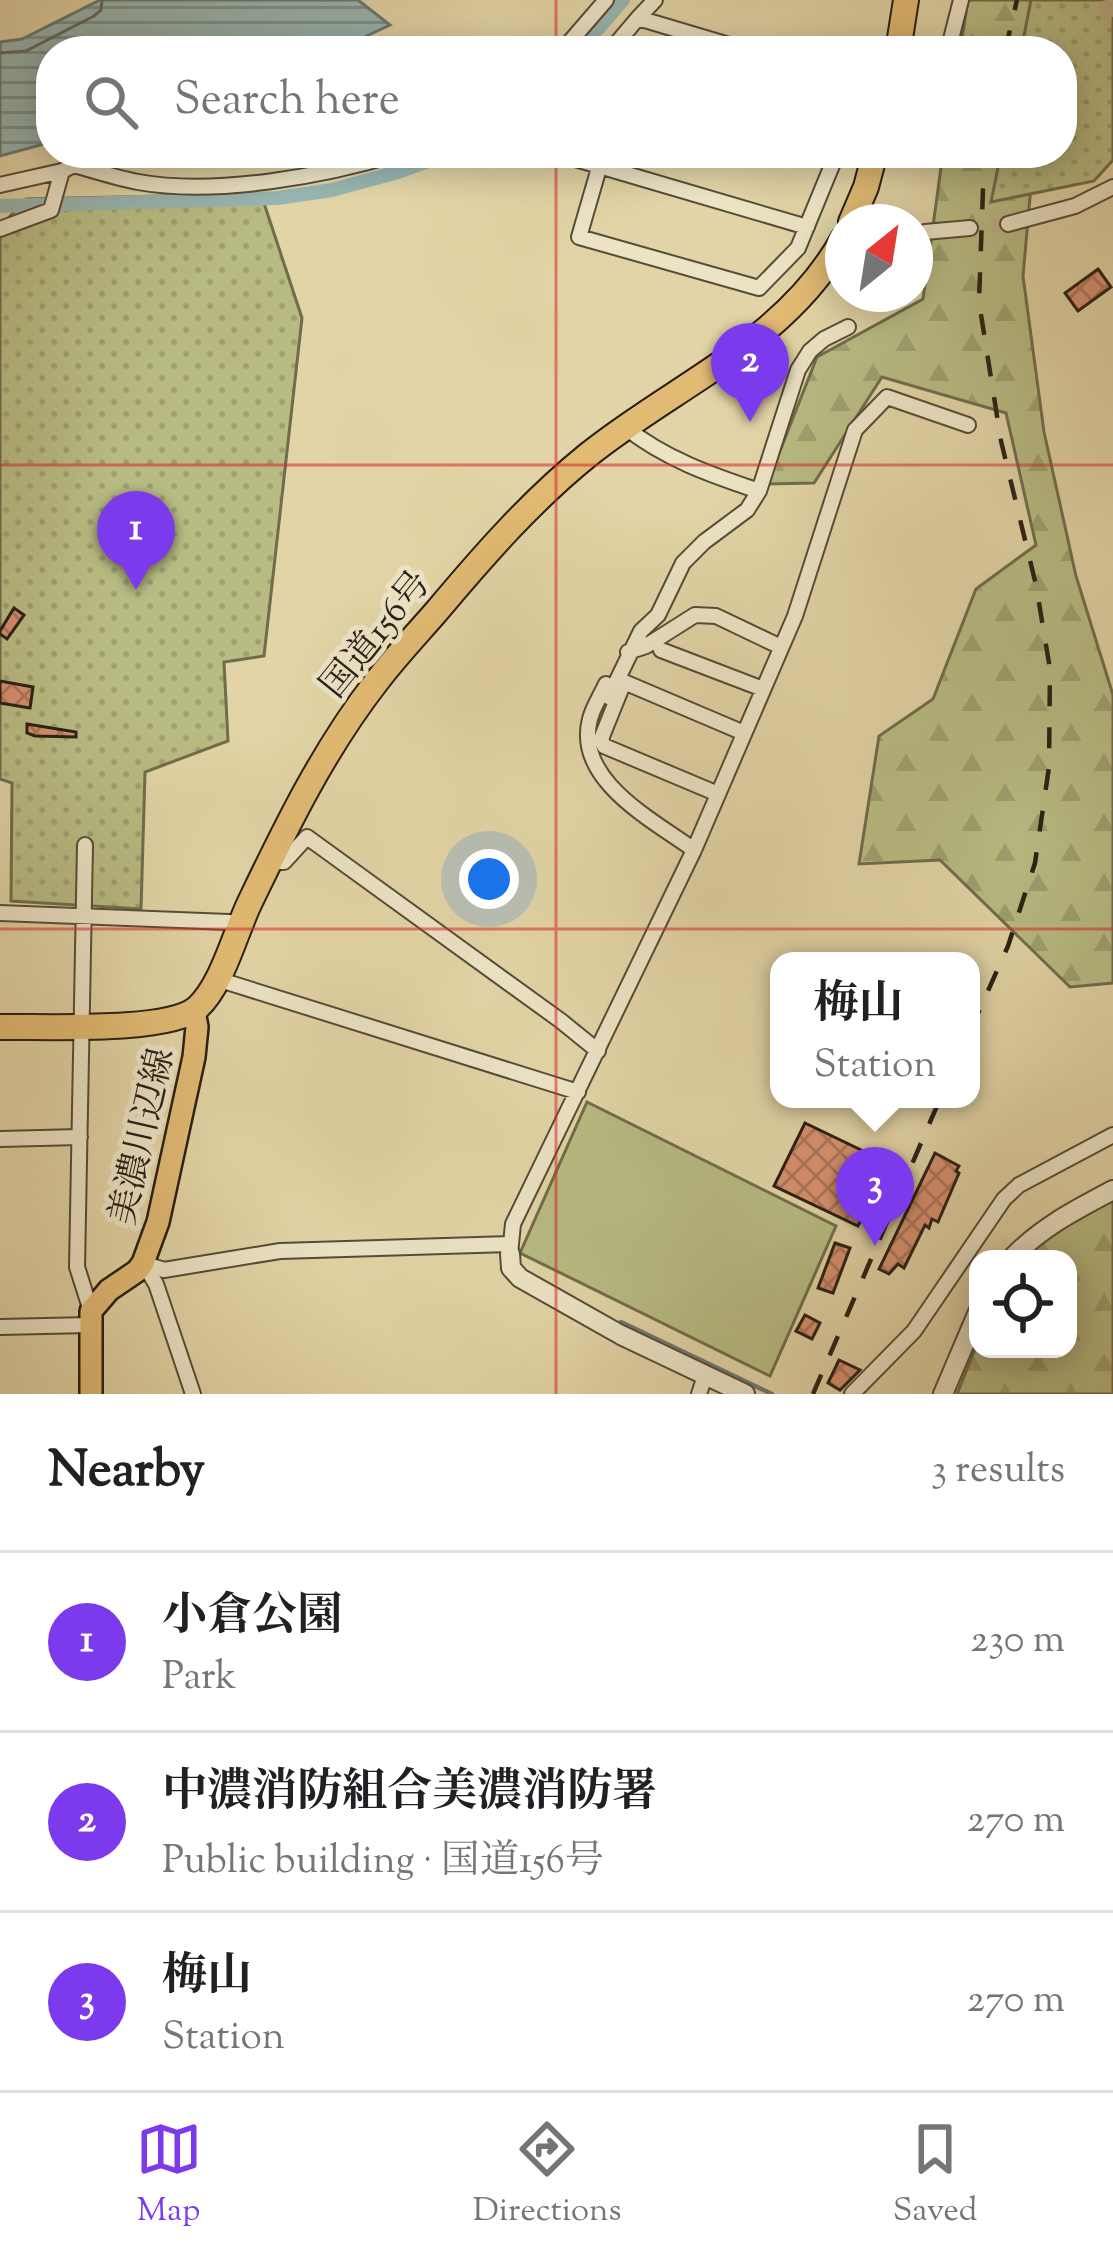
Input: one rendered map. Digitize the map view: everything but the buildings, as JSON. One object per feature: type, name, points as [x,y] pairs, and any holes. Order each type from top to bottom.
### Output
[{"type":"highway","points":[[900,36],[906,0]]},
{"type":"highway","name":"国道156号","points":[[856,204],[870,168]]},
{"type":"highway","name":"国道156号","points":[[194,1011],[217,979],[309,783],[376,682],[486,552],[558,481],[758,335],[809,288],[825,265]]},
{"type":"highway","points":[[0,1027],[161,1022],[194,1011]]},
{"type":"main road","name":"美濃川辺線","points":[[90,1318],[109,1290],[143,1263],[158,1222],[194,1057],[194,1011]]},
{"type":"main road","points":[[90,1318],[91,1394]]},
{"type":"street","points":[[575,36],[606,0]]},
{"type":"street","points":[[623,36],[655,0]]},
{"type":"street","points":[[952,36],[961,0]]},
{"type":"street","points":[[638,18],[699,36]]},
{"type":"street","points":[[0,185],[68,168]]},
{"type":"street","points":[[85,168],[139,182],[188,187],[296,179],[340,168]]},
{"type":"street","points":[[807,227],[599,168],[579,237],[759,288],[798,248],[807,227],[831,168]]},
{"type":"street","points":[[0,230],[51,210],[62,171]]},
{"type":"street","points":[[1007,224],[1075,206],[1113,187]]},
{"type":"street","points":[[933,231],[970,228]]},
{"type":"street","points":[[616,702],[609,697],[641,631],[658,615],[683,563],[747,511],[759,491],[798,370],[810,351],[848,327]]},
{"type":"street","points":[[745,1394],[702,1385],[520,1278],[511,1268],[513,1224],[694,850],[795,616],[855,430],[887,397],[968,425]]},
{"type":"street","points":[[625,428],[696,470],[759,491]]},
{"type":"street","points":[[694,850],[610,788],[589,751],[590,721],[606,683],[626,653],[695,615],[716,616],[781,646]]},
{"type":"street","points":[[661,650],[763,689]]},
{"type":"street","points":[[718,794],[604,746],[601,739],[624,682],[744,733]]},
{"type":"street","points":[[269,862],[284,862],[307,837],[598,1051]]},
{"type":"street","points":[[0,1327],[90,1318],[77,1268],[85,845]]},
{"type":"street","points":[[0,913],[229,922],[238,927]]},
{"type":"street","points":[[217,979],[578,1092]]},
{"type":"street","points":[[852,1394],[914,1331],[1004,1199],[1019,1185],[1113,1135]]},
{"type":"street","points":[[0,1139],[80,1137]]},
{"type":"street","points":[[1020,1250],[1058,1219],[1113,1190]]},
{"type":"street","points":[[143,1263],[164,1270],[280,1251],[510,1249]]},
{"type":"street","points":[[143,1263],[156,1284],[193,1394]]},
{"type":"street","points":[[943,1394],[969,1333]]},
{"type":"green space","points":[[968,0],[1036,0],[1049,36],[962,36]]},
{"type":"green space","points":[[1031,0],[1113,0],[1113,160],[1094,181],[991,202],[998,168],[1077,168],[1077,36],[1024,36]]},
{"type":"green space","points":[[1077,159],[1099,168],[1031,186],[1023,276],[1044,432],[1076,576],[1113,695],[1113,983],[1070,987],[940,860],[859,864],[879,736],[933,699],[976,589],[1036,545],[1006,413],[882,377],[814,483],[767,484],[817,357],[899,312],[933,312],[933,226],[941,168],[1077,168]]},
{"type":"green space","points":[[261,194],[302,318],[264,656],[224,662],[228,741],[145,772],[141,909],[11,901],[12,783],[0,779],[0,227],[26,199]]},
{"type":"green space","points":[[587,1102],[836,1226],[770,1376],[520,1253]]},
{"type":"green space","points":[[1113,1196],[1113,1394],[957,1394],[972,1358],[1077,1358],[1077,1250],[1034,1250]]},
{"type":"water","points":[[100,0],[358,0],[390,25],[366,36],[36,36],[36,146],[0,156],[0,42],[22,39]]},
{"type":"waterway","points":[[592,36],[623,0]]},
{"type":"waterway","points":[[0,206],[278,198],[332,190],[409,168]]},
{"type":"waterway","points":[[621,1322],[772,1394]]},
{"type":"tunnel","points":[[1106,0],[1113,22]]},
{"type":"tunnel","points":[[970,228],[1008,224]]},
{"type":"railway","points":[[1009,36],[1017,0]]},
{"type":"railway","points":[[980,1009],[1008,946],[1035,863],[1049,767],[1050,669],[1036,585],[1001,441],[979,302],[986,168]]},
{"type":"railway","points":[[813,1394],[936,1108]]},
{"type":"place","name":"中濃消防組合美濃消防署","points":[[750,422]]},
{"type":"place","name":"小倉公園","points":[[136,590]]},
{"type":"place","name":"梅山","points":[[875,1246]]}]
